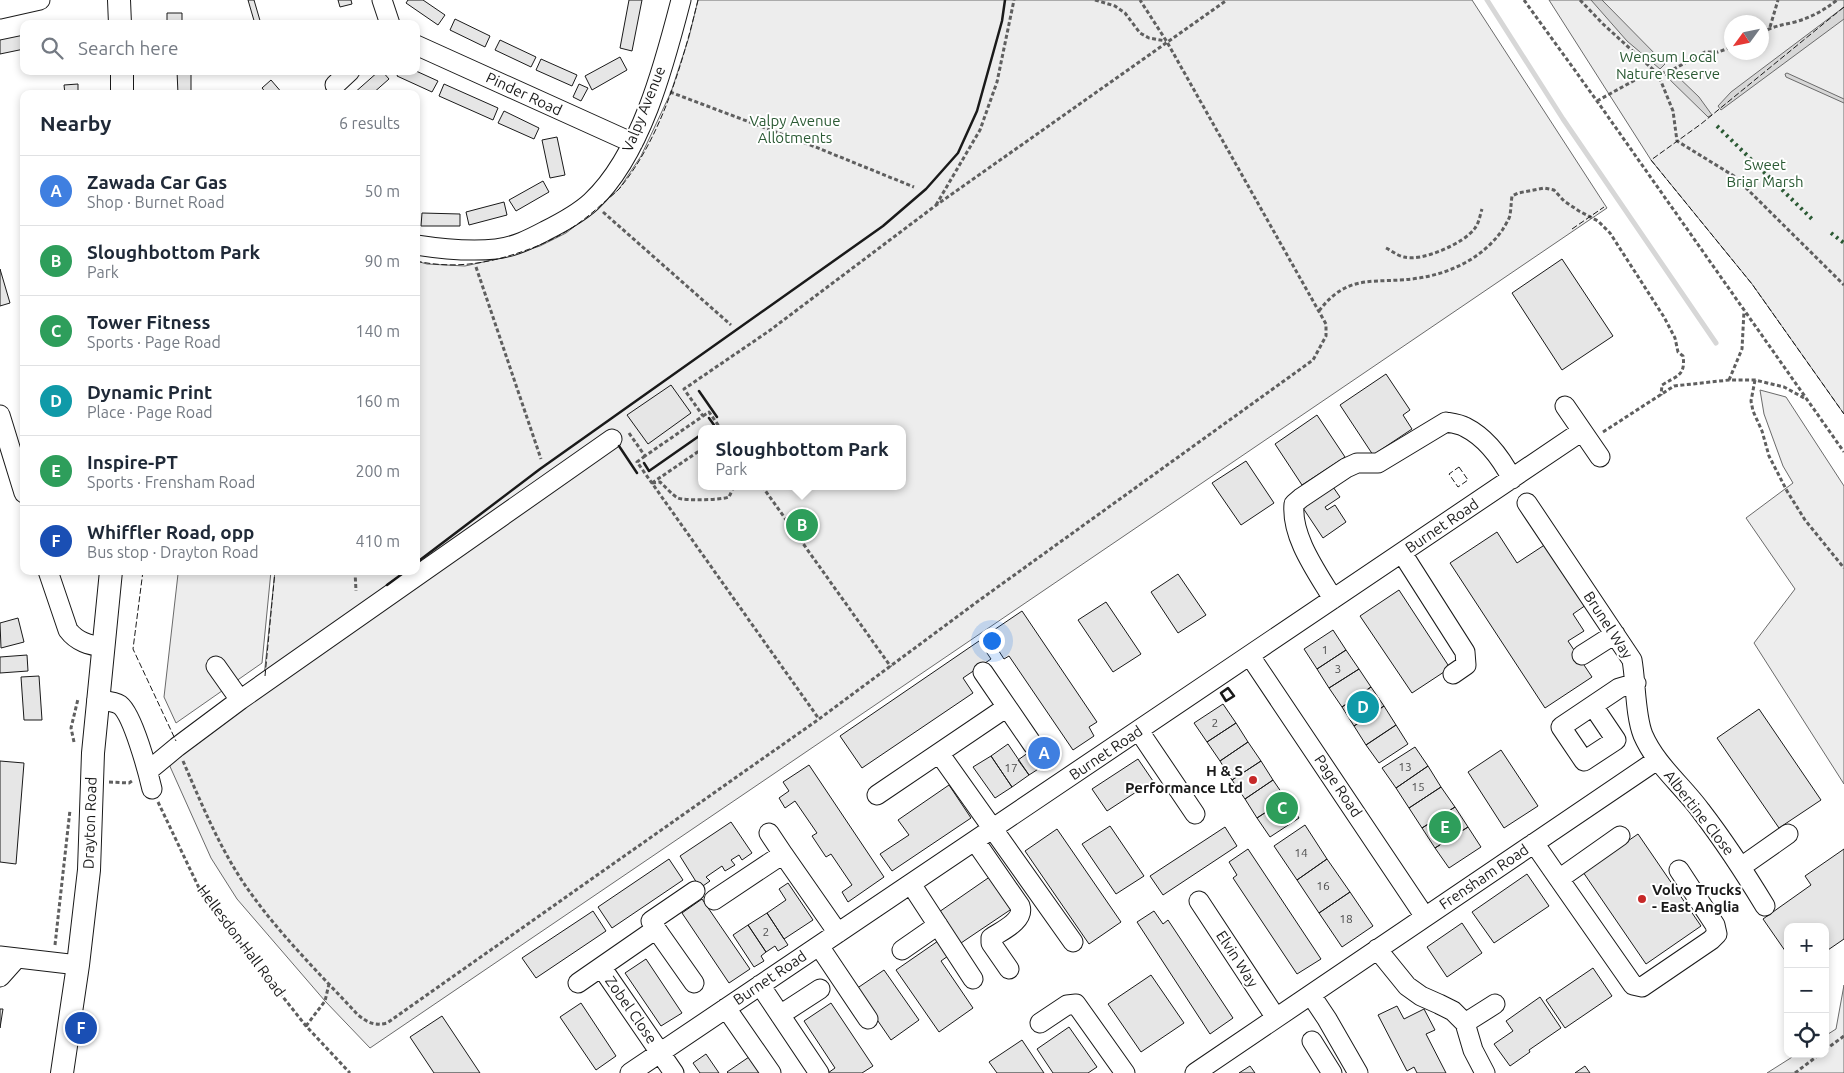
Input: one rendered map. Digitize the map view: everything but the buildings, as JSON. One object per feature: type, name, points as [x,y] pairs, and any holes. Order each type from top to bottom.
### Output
[{"type":"main road","points":[[119,0],[120,20]]},
{"type":"main road","points":[[122,75],[122,90]]},
{"type":"main road","name":"Drayton Road","points":[[62,1073],[90,870],[91,781],[88,698],[103,646],[110,575]]},
{"type":"street","points":[[0,9],[40,0]]},
{"type":"street","points":[[382,0],[389,20]]},
{"type":"street","name":"Valpy Avenue","points":[[420,246],[443,249],[497,249],[524,242],[565,220],[591,202],[623,161],[633,143],[656,86],[681,0]]},
{"type":"street","name":"Pinder Road","points":[[420,46],[633,143]]},
{"type":"street","points":[[335,85],[346,75]]},
{"type":"street","points":[[1565,406],[1600,457]]},
{"type":"street","points":[[0,415],[20,480]]},
{"type":"street","points":[[1332,599],[1307,556],[1297,529],[1293,512],[1294,504],[1301,498],[1346,468],[1357,463],[1378,463],[1446,422],[1464,426],[1487,443],[1503,461],[1512,478]]},
{"type":"street","name":"Burnet Road","points":[[630,1073],[993,830],[1512,478],[1586,437]]},
{"type":"street","points":[[420,574],[612,439]]},
{"type":"street","name":"Brunel Way","points":[[1527,502],[1632,660],[1637,704],[1643,734],[1657,760]]},
{"type":"street","points":[[1402,553],[1465,652],[1466,665],[1453,674]]},
{"type":"street","points":[[49,575],[68,630],[74,638],[81,642],[103,646]]},
{"type":"street","points":[[150,780],[177,747],[240,700],[418,575]]},
{"type":"street","points":[[1582,655],[1615,634]]},
{"type":"street","name":"Page Road","points":[[1250,656],[1425,917]]},
{"type":"street","points":[[216,666],[240,700]]},
{"type":"street","points":[[983,672],[1033,746]]},
{"type":"street","points":[[1593,706],[1619,688],[1636,683]]},
{"type":"street","points":[[88,698],[113,702],[120,705],[128,713],[150,780]]},
{"type":"street","points":[[877,795],[1007,707]]},
{"type":"street","points":[[1139,731],[1195,814]]},
{"type":"street","points":[[939,753],[1073,942]]},
{"type":"street","name":"Frensham Road","points":[[1195,1073],[1657,760]]},
{"type":"street","name":"Albertine Close","points":[[1657,760],[1700,810],[1741,867],[1765,906]]},
{"type":"street","points":[[768,833],[838,933]]},
{"type":"street","name":"Albertine Close","points":[[1741,867],[1788,834]]},
{"type":"street","points":[[1559,879],[1620,836]]},
{"type":"street","points":[[975,841],[1020,906],[1022,912],[1020,918],[991,938],[991,943],[1008,969]]},
{"type":"street","points":[[1534,843],[1633,986],[1642,987],[1717,934],[1715,925],[1679,870]]},
{"type":"street","points":[[714,900],[783,854]]},
{"type":"street","points":[[911,884],[973,979]]},
{"type":"street","points":[[694,983],[651,921],[695,891]]},
{"type":"street","name":"Elvin Way","points":[[1199,900],[1276,1018]]},
{"type":"street","points":[[902,950],[938,926]]},
{"type":"street","name":"Zobel Close","points":[[578,983],[656,929]]},
{"type":"street","points":[[819,946],[868,1019]]},
{"type":"street","points":[[1377,949],[1407,986],[1420,996],[1452,1011],[1465,1023],[1473,1050],[1485,1073]]},
{"type":"street","points":[[0,977],[9,957],[78,965]]},
{"type":"street","name":"Zobel Close","points":[[602,968],[674,1073]]},
{"type":"street","points":[[760,985],[819,1073]]},
{"type":"street","points":[[780,1015],[820,989]]},
{"type":"street","points":[[1311,995],[1327,1019],[1335,1064]]},
{"type":"street","points":[[1040,1023],[1067,1004],[1076,1004],[1125,1073]]},
{"type":"street","points":[[1465,1023],[1495,1004]]},
{"type":"street","points":[[726,1008],[771,1073]]},
{"type":"street","points":[[1312,1041],[1335,1064],[1358,1073]]},
{"type":"path","points":[[935,206],[980,130],[997,82],[1014,0]]},
{"type":"path","points":[[1095,0],[1115,6],[1125,13],[1140,33],[1148,38],[1167,42]]},
{"type":"path","points":[[191,780],[226,854],[247,888],[283,933],[358,1015],[367,1022],[377,1026],[388,1023],[819,719],[997,587],[1313,360],[1326,336],[1326,324],[1167,42],[1140,0]]},
{"type":"path","points":[[703,416],[684,388],[769,331],[935,206],[1227,0]]},
{"type":"path","points":[[1524,0],[1598,101],[1844,452]]},
{"type":"path","points":[[1580,0],[1603,24],[1658,74],[1673,111],[1677,141],[1734,176],[1844,285]]},
{"type":"path","points":[[1778,0],[1770,28],[1795,22],[1821,12],[1837,0]]},
{"type":"path","points":[[1598,101],[1644,75],[1672,70],[1705,52],[1724,50]]},
{"type":"path","points":[[656,86],[804,142],[914,188]]},
{"type":"path","points":[[1319,311],[1329,297],[1338,290],[1361,282],[1420,278],[1446,271],[1468,262],[1482,252],[1499,235],[1510,217],[1512,196],[1544,188],[1554,190],[1579,211],[1598,221],[1610,233],[1670,327],[1678,352],[1682,356],[1683,368],[1680,375],[1662,385],[1661,394]]},
{"type":"path","points":[[591,202],[731,325]]},
{"type":"path","points":[[1386,248],[1404,257],[1420,257],[1460,242],[1475,228],[1482,209]]},
{"type":"path","points":[[470,250],[541,459]]},
{"type":"path","points":[[1729,380],[1742,349],[1744,310]]},
{"type":"path","points":[[1586,437],[1674,386],[1729,380],[1755,380],[1784,387],[1806,399]]},
{"type":"path","points":[[1755,380],[1752,401],[1753,411],[1762,431],[1769,456],[1805,520],[1844,568]]},
{"type":"path","points":[[718,425],[709,412],[637,462],[819,719]]},
{"type":"path","points":[[612,439],[626,430],[646,456]]},
{"type":"path","points":[[652,483],[698,452]]},
{"type":"path","points":[[652,483],[660,482],[677,498],[689,500],[722,500],[729,497],[732,490]]},
{"type":"path","points":[[765,490],[891,667]]},
{"type":"path","points":[[355,575],[356,591]]},
{"type":"path","points":[[75,750],[71,728],[88,698]]},
{"type":"path","name":"Hellesdon Hall Road","points":[[150,780],[200,890],[306,1026],[350,1073]]},
{"type":"path","points":[[53,962],[71,800]]},
{"type":"path","points":[[306,1026],[325,1001],[329,984]]},
{"type":"path","points":[[1829,1047],[1844,1036]]},
{"type":"path","points":[[1795,1073],[1815,1058]]},
{"type":"shaded area","points":[[698,0],[1472,0],[1607,208],[370,1048],[325,1001],[237,899],[211,858],[168,762],[182,756],[176,741],[264,677],[275,575],[420,575],[420,262],[465,266],[506,257],[540,246],[566,233],[619,189],[641,156],[671,92],[689,37]]},
{"type":"shaded area","name":"Sweet Briar Marsh","points":[[1549,0],[1844,0],[1844,414],[1752,284],[1651,160]]},
{"type":"shaded area","points":[[1591,0],[1602,0],[1665,64],[1660,69],[1627,41]]},
{"type":"shaded area","points":[[1844,7],[1844,19],[1721,110],[1718,106],[1731,92]]},
{"type":"shaded area","points":[[1674,73],[1699,97],[1712,115],[1708,117],[1665,75]]},
{"type":"shaded area","points":[[1787,73],[1844,99],[1844,103],[1786,77],[1785,74]]},
{"type":"shaded area","points":[[1760,390],[1786,397],[1844,486],[1844,784],[1754,643],[1795,589],[1746,518],[1793,483],[1783,466],[1764,414]]},
{"type":"shaded area","points":[[178,575],[271,575],[262,663],[176,723],[164,697]]},
{"type":"shaded area","points":[[1844,985],[1844,1073],[1767,1073],[1791,1058],[1829,1058],[1829,1033],[1836,1029]]},
{"type":"waterway","points":[[1487,0],[1563,119],[1716,343]]},
{"type":"hedge","points":[[1717,126],[1814,221]]},
{"type":"hedge","points":[[1831,233],[1844,243]]},
{"type":"fence","points":[[420,262],[443,265],[469,264],[495,260],[521,252],[564,233],[615,193],[634,169],[647,147],[669,99],[698,0]]},
{"type":"fence","points":[[1844,7],[1701,124],[1651,160],[1752,284],[1844,414]]},
{"type":"fence","points":[[1572,229],[1604,207]]},
{"type":"fence","points":[[1459,467],[1468,480],[1458,487],[1449,474],[1459,467]]},
{"type":"fence","points":[[142,575],[133,649],[176,741]]},
{"type":"fence","points":[[265,676],[275,575]]},
{"type":"wall","points":[[420,560],[540,469],[883,226],[926,189],[958,153],[977,111],[1002,21],[1005,0]]},
{"type":"wall","points":[[699,391],[717,417]]},
{"type":"wall","points":[[709,418],[714,425]]},
{"type":"wall","points":[[644,463],[649,471],[698,437]]},
{"type":"wall","points":[[619,446],[637,473]]},
{"type":"wall","points":[[387,585],[401,575]]},
{"type":"wall","points":[[1228,688],[1234,696],[1226,701],[1221,693],[1228,688]]},
{"type":"place","name":"Sloughbottom Park","points":[[802,525]]},
{"type":"place","name":"Dynamic Print","points":[[1363,707]]},
{"type":"place","name":"Zawada Car Gas","points":[[1044,753]]},
{"type":"place","name":"H & S Performance Ltd","points":[[1253,780]]},
{"type":"place","name":"Tower Fitness","points":[[1282,808]]},
{"type":"place","name":"Inspire-PT","points":[[1445,827]]},
{"type":"place","name":"Volvo Trucks - East Anglia","points":[[1642,899]]},
{"type":"place","name":"Whiffler Road, opp","points":[[81,1028]]},
{"type":"park label","name":"Wensum Local Nature Reserve","points":[[1668,66]]},
{"type":"park label","name":"Valpy Avenue Allotments","points":[[795,130]]}]
